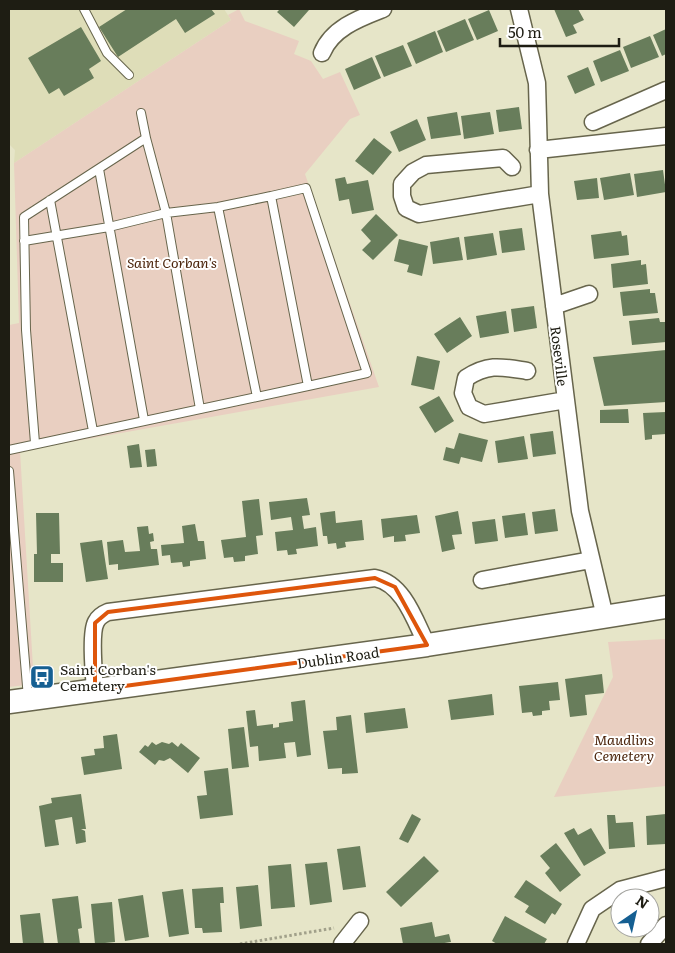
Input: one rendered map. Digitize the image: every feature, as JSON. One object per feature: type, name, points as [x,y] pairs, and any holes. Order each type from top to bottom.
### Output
[{"type":"main road","name":"Dublin Road","points":[[18,701],[427,645],[666,607]]},
{"type":"street","points":[[322,53],[326,43],[354,20],[383,9]]},
{"type":"street","name":"Roseville","points":[[519,9],[537,82],[540,194],[580,512],[605,617]]},
{"type":"street","points":[[593,122],[666,90]]},
{"type":"street","points":[[538,150],[666,136]]},
{"type":"street","points":[[512,166],[503,158],[426,165],[413,172],[402,184],[402,196],[406,208],[419,214],[540,194]]},
{"type":"street","points":[[554,306],[589,294]]},
{"type":"street","points":[[527,371],[502,367],[480,369],[466,378],[463,393],[469,406],[484,414],[566,400]]},
{"type":"street","points":[[482,580],[591,560]]},
{"type":"street","points":[[95,690],[93,660],[95,623],[100,616],[108,612],[375,578],[384,580],[395,587],[427,645]]},
{"type":"street","points":[[576,944],[592,909],[620,890],[666,878]]},
{"type":"street","points":[[342,944],[360,921]]},
{"type":"street","points":[[649,944],[666,925]]},
{"type":"lane","points":[[84,9],[107,54],[129,74]]},
{"type":"lane","points":[[141,113],[166,213],[200,409]]},
{"type":"lane","points":[[35,443],[26,330],[24,217],[146,138]]},
{"type":"lane","points":[[99,168],[144,420]]},
{"type":"lane","points":[[9,450],[368,374],[306,188],[218,207],[166,213],[109,227],[24,241]]},
{"type":"lane","points":[[271,196],[308,386]]},
{"type":"lane","points":[[50,200],[93,431]]},
{"type":"lane","points":[[218,207],[257,397]]},
{"type":"lane","points":[[9,472],[18,701]]},
{"type":"path","points":[[240,944],[337,928]]},
{"type":"highlighted area","points":[[375,578],[395,587],[427,645],[95,690],[95,623],[108,612]]},
{"type":"shaded area","points":[[9,9],[224,9],[231,20],[14,163],[15,150],[9,144]]},
{"type":"green space","name":"Saint Corban's","points":[[239,9],[245,21],[299,41],[294,54],[311,61],[323,79],[340,72],[360,115],[350,119],[305,174],[379,387],[20,451],[34,684],[9,687],[9,325],[19,323],[14,163],[231,20],[228,15]]},
{"type":"green space","name":"Maudlins Cemetery","points":[[666,639],[666,786],[554,797],[613,677],[608,642]]},
{"type":"building","points":[[127,9],[211,9],[215,14],[185,33],[176,19],[118,57],[99,27]]},
{"type":"building","points":[[280,9],[309,10],[294,27],[277,12]]},
{"type":"building","points":[[554,9],[578,9],[584,20],[573,25],[577,33],[566,37]]},
{"type":"building","points":[[489,10],[498,31],[477,40],[468,19]]},
{"type":"building","points":[[465,19],[474,40],[446,52],[437,31]]},
{"type":"building","points":[[81,27],[101,61],[89,69],[94,78],[64,96],[59,88],[49,94],[28,58]]},
{"type":"building","points":[[666,29],[666,54],[662,56],[653,35]]},
{"type":"building","points":[[435,31],[443,52],[416,64],[407,43]]},
{"type":"building","points":[[650,36],[659,57],[631,68],[623,47]]},
{"type":"building","points":[[403,45],[412,66],[384,77],[375,56]]},
{"type":"building","points":[[620,50],[629,71],[601,82],[593,61]]},
{"type":"building","points":[[372,57],[381,78],[354,90],[345,69]]},
{"type":"building","points":[[588,67],[595,85],[575,94],[567,76]]},
{"type":"building","points":[[519,107],[522,129],[499,132],[496,110]]},
{"type":"building","points":[[457,112],[461,135],[431,139],[427,117]]},
{"type":"building","points":[[490,112],[494,134],[464,139],[461,116]]},
{"type":"building","points":[[417,119],[426,140],[399,152],[390,132]]},
{"type":"building","points":[[374,138],[392,152],[373,175],[355,161]]},
{"type":"building","points":[[663,170],[666,192],[637,197],[634,174]]},
{"type":"building","points":[[630,173],[634,195],[604,200],[600,178]]},
{"type":"building","points":[[345,177],[347,184],[368,180],[374,210],[352,214],[349,199],[339,201],[335,179]]},
{"type":"building","points":[[597,178],[599,198],[577,200],[574,181]]},
{"type":"building","points":[[376,214],[398,235],[373,260],[362,250],[371,241],[361,230]]},
{"type":"building","points":[[522,228],[525,250],[502,253],[499,231]]},
{"type":"building","points":[[621,231],[622,236],[627,235],[629,255],[594,259],[591,235]]},
{"type":"building","points":[[493,233],[497,255],[467,260],[464,237]]},
{"type":"building","points":[[459,237],[463,260],[433,264],[430,242]]},
{"type":"building","points":[[399,239],[428,246],[422,276],[407,272],[409,265],[394,261]]},
{"type":"building","points":[[641,260],[641,265],[646,264],[648,284],[613,288],[611,264]]},
{"type":"building","points":[[650,289],[650,293],[655,293],[658,313],[623,316],[620,292]]},
{"type":"building","points":[[534,306],[537,328],[514,332],[511,309]]},
{"type":"building","points":[[506,311],[509,333],[480,338],[476,316]]},
{"type":"building","points":[[460,317],[472,336],[447,353],[434,334]]},
{"type":"building","points":[[659,318],[660,322],[665,322],[666,342],[632,345],[629,321]]},
{"type":"building","points":[[666,350],[666,402],[604,406],[593,357]]},
{"type":"building","points":[[417,356],[440,361],[434,390],[411,385]]},
{"type":"building","points":[[439,396],[454,421],[435,433],[419,407]]},
{"type":"building","points":[[628,409],[629,423],[600,423],[600,410]]},
{"type":"building","points":[[666,412],[666,434],[652,435],[652,439],[645,440],[643,413]]},
{"type":"building","points":[[553,431],[556,454],[533,457],[530,434]]},
{"type":"building","points":[[459,433],[488,440],[482,462],[461,457],[459,464],[443,460],[446,447],[454,449]]},
{"type":"building","points":[[524,436],[528,459],[498,463],[495,441]]},
{"type":"building","points":[[139,444],[142,467],[130,468],[127,446]]},
{"type":"building","points":[[155,449],[157,466],[147,467],[145,450]]},
{"type":"building","points":[[307,498],[310,515],[302,516],[304,529],[316,527],[318,546],[296,549],[297,554],[288,555],[287,550],[277,551],[275,532],[293,530],[291,517],[271,520],[269,502]]},
{"type":"building","points":[[259,499],[263,535],[256,536],[258,554],[245,556],[245,561],[234,562],[233,557],[224,558],[221,540],[246,537],[242,501]]},
{"type":"building","points":[[555,509],[558,531],[535,534],[532,512]]},
{"type":"building","points":[[335,511],[336,523],[362,520],[364,540],[345,542],[346,547],[337,549],[336,543],[328,544],[327,536],[323,536],[320,513]]},
{"type":"building","points":[[458,511],[462,534],[452,535],[455,549],[442,552],[435,516]]},
{"type":"building","points":[[36,513],[59,513],[60,554],[51,554],[51,563],[63,563],[63,582],[34,582],[34,554],[37,554]]},
{"type":"building","points":[[525,513],[528,535],[505,538],[502,516]]},
{"type":"building","points":[[417,515],[420,533],[405,535],[406,541],[394,542],[394,536],[383,538],[381,519]]},
{"type":"building","points":[[495,519],[498,541],[475,544],[472,522]]},
{"type":"building","points":[[195,524],[198,541],[204,541],[206,559],[190,561],[190,566],[183,567],[182,562],[171,563],[170,555],[162,556],[161,545],[184,543],[182,526]]},
{"type":"building","points":[[148,526],[149,534],[153,533],[154,541],[150,542],[151,549],[157,549],[159,565],[118,570],[118,564],[109,565],[107,542],[123,540],[125,552],[140,551],[137,527]]},
{"type":"building","points":[[102,540],[108,579],[86,582],[80,543]]},
{"type":"building","points":[[602,674],[604,693],[585,695],[587,715],[570,717],[565,679]]},
{"type":"building","points":[[558,682],[560,700],[549,701],[550,710],[542,711],[542,715],[533,716],[532,712],[522,713],[519,686]]},
{"type":"building","points":[[492,694],[494,715],[451,720],[448,700]]},
{"type":"building","points":[[305,700],[311,755],[297,757],[295,742],[284,743],[286,758],[259,761],[258,746],[250,747],[246,711],[255,710],[257,726],[273,724],[273,728],[279,727],[279,723],[293,721],[291,702]]},
{"type":"building","points":[[405,708],[408,728],[366,733],[364,713]]},
{"type":"building","points":[[351,715],[358,773],[342,774],[342,768],[328,769],[323,731],[337,730],[336,717]]},
{"type":"building","points":[[244,727],[249,767],[232,769],[228,729]]},
{"type":"building","points":[[117,734],[122,769],[84,775],[81,757],[95,755],[94,749],[104,748],[103,736]]},
{"type":"building","points":[[152,742],[156,745],[162,742],[169,744],[172,742],[178,747],[181,743],[200,758],[188,773],[170,758],[164,761],[159,760],[155,765],[139,752],[145,745],[148,747]]},
{"type":"building","points":[[228,768],[233,815],[200,819],[197,796],[207,795],[204,771]]},
{"type":"building","points":[[81,794],[86,829],[81,829],[85,831],[86,842],[76,844],[72,817],[55,820],[59,845],[45,847],[39,806],[52,803],[51,798]]},
{"type":"building","points":[[412,814],[421,819],[408,843],[399,839]]},
{"type":"building","points":[[666,814],[666,844],[647,845],[646,816]]},
{"type":"building","points":[[607,815],[615,815],[616,823],[633,822],[635,847],[609,849]]},
{"type":"building","points":[[574,828],[578,835],[591,828],[606,853],[584,866],[564,833]]},
{"type":"building","points":[[556,843],[581,875],[560,892],[545,873],[550,868],[540,856]]},
{"type":"building","points":[[360,846],[366,887],[343,890],[337,849]]},
{"type":"building","points":[[424,856],[439,871],[401,907],[386,892]]},
{"type":"building","points":[[327,862],[332,902],[310,905],[305,864]]},
{"type":"building","points":[[291,864],[295,907],[271,909],[268,866]]},
{"type":"building","points":[[526,880],[562,904],[555,915],[552,913],[545,924],[525,912],[529,906],[514,897]]},
{"type":"building","points":[[258,885],[262,926],[240,929],[236,887]]},
{"type":"building","points":[[223,887],[224,903],[220,903],[222,932],[203,933],[202,928],[195,928],[192,889]]},
{"type":"building","points":[[183,889],[189,934],[169,937],[162,892]]},
{"type":"building","points":[[143,895],[149,937],[125,941],[118,899]]},
{"type":"building","points":[[78,896],[82,928],[78,929],[80,944],[58,944],[52,899]]},
{"type":"building","points":[[112,902],[115,942],[95,944],[91,904]]},
{"type":"building","points":[[40,913],[44,944],[23,944],[20,915]]},
{"type":"building","points":[[505,916],[547,939],[544,944],[497,944],[492,941]]},
{"type":"building","points":[[432,922],[435,937],[449,934],[451,942],[403,944],[400,928]]},
{"type":"place","name":"Saint Corban's Cemetery","points":[[42,677]]}]
